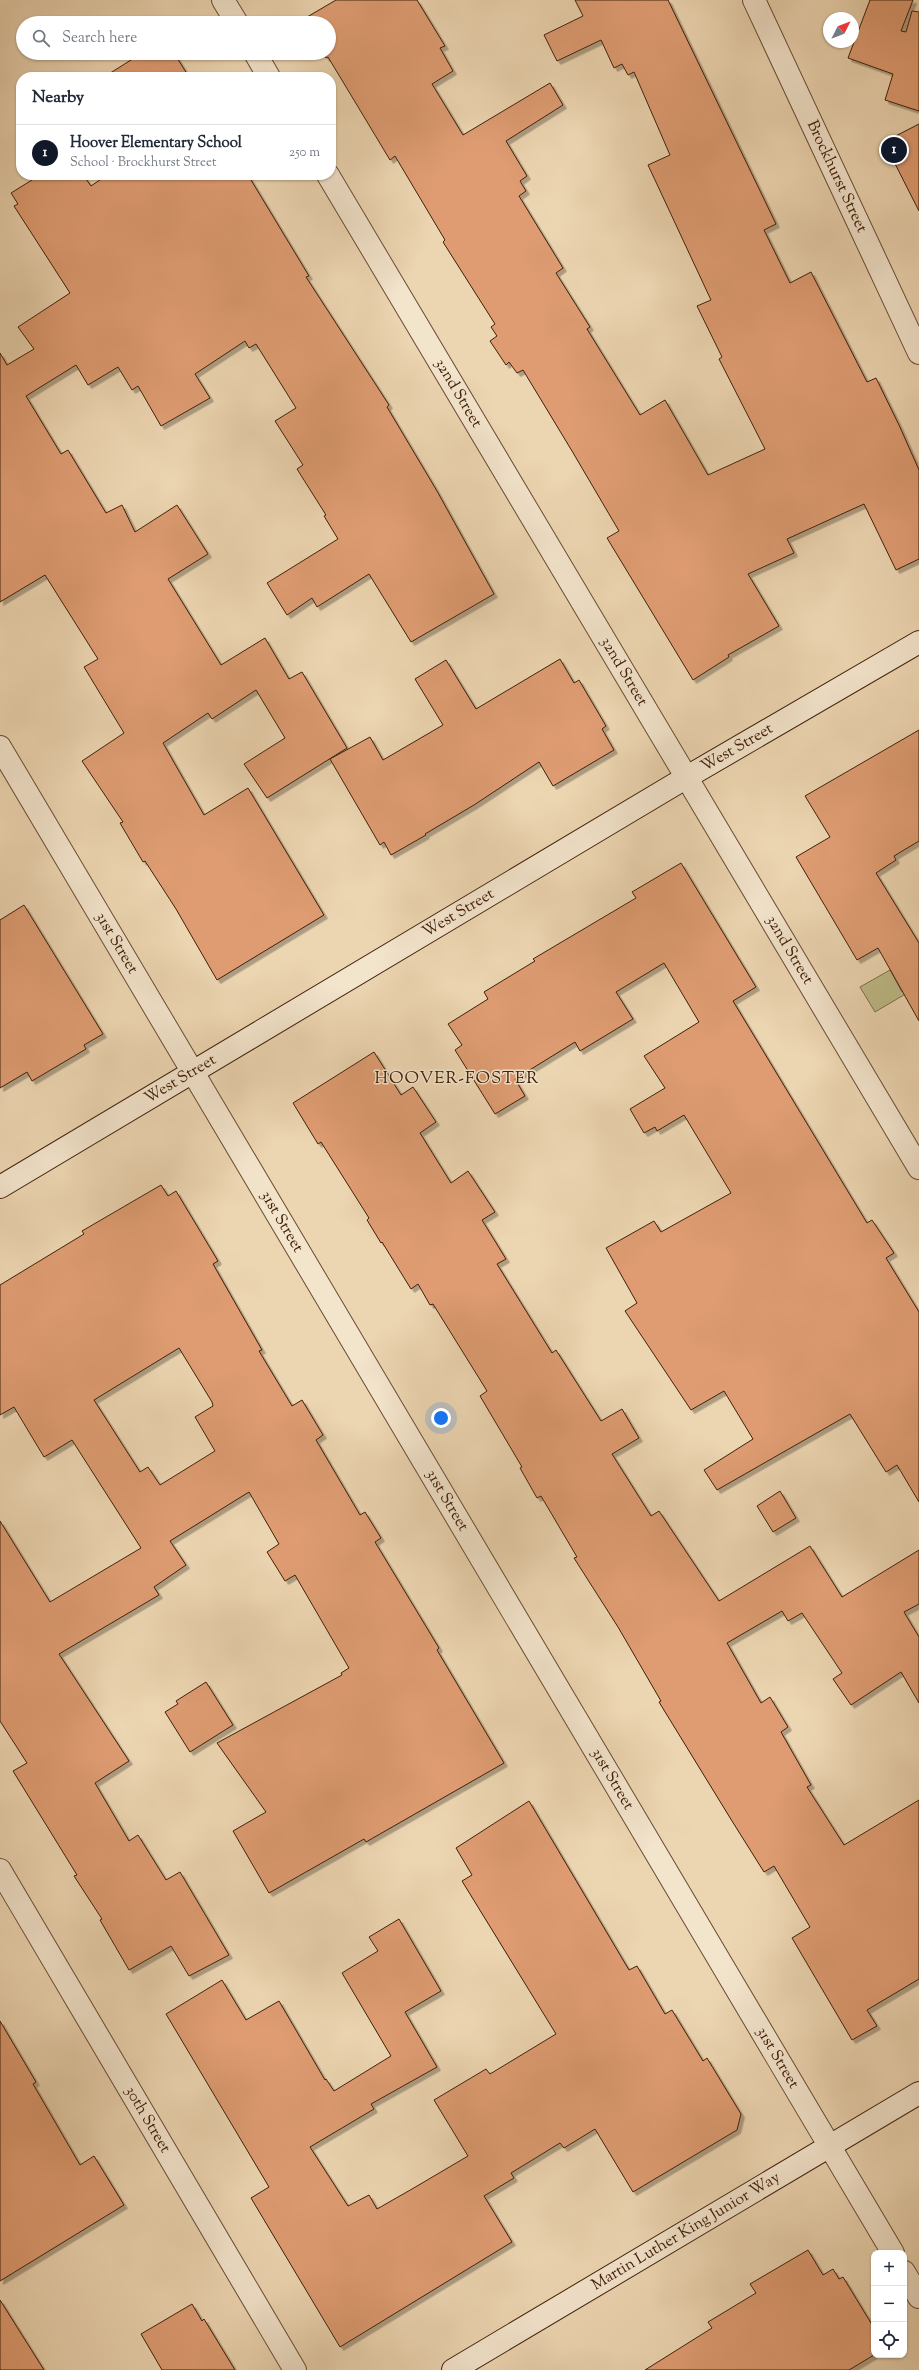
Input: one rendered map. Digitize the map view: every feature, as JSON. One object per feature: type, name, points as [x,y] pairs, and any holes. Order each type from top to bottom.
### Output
[{"type":"street","points":[[223,0],[233,16]]},
{"type":"street","name":"Brockhurst Street","points":[[754,0],[919,353]]},
{"type":"street","points":[[259,60],[266,72]]},
{"type":"street","name":"32nd Street","points":[[331,180],[919,1168]]},
{"type":"street","name":"West Street","points":[[0,1186],[687,777],[919,642]]},
{"type":"street","name":"31st Street","points":[[0,747],[891,2250]]},
{"type":"street","name":"30th Street","points":[[0,1870],[295,2370]]},
{"type":"street","name":"Martin Luther King Junior Way","points":[[453,2370],[919,2093]]},
{"type":"street","points":[[907,2277],[919,2297]]},
{"type":"shaded area","points":[[890,970],[902,992],[919,982],[919,986],[875,1012],[860,987]]},
{"type":"building","points":[[336,0],[417,0],[445,46],[440,48],[453,71],[432,84],[463,135],[550,83],[563,105],[506,141],[527,176],[520,181],[526,191],[519,196],[563,268],[556,273],[590,327],[587,329],[640,415],[665,400],[708,475],[765,449],[719,359],[722,357],[697,306],[711,300],[648,165],[670,155],[634,72],[628,75],[622,64],[614,68],[601,40],[557,61],[544,35],[583,16],[575,0],[668,0],[776,224],[764,230],[790,283],[811,272],[867,382],[876,378],[899,425],[919,470],[919,559],[896,570],[864,504],[787,539],[794,553],[748,574],[779,626],[728,655],[729,657],[693,680],[607,538],[619,531],[523,370],[517,373],[509,362],[506,365],[490,341],[497,336],[491,327],[495,324],[443,242],[445,240],[395,156],[390,160],[330,60],[336,60],[336,16],[309,16]]},
{"type":"building","points":[[870,0],[913,0],[901,31],[906,32],[912,11],[919,12],[919,111],[885,100],[893,74],[848,58],[852,48],[859,48],[859,29]]},
{"type":"building","points":[[131,60],[178,60],[186,72],[112,72]]},
{"type":"building","points":[[919,124],[919,211],[884,142]]},
{"type":"building","points":[[32,180],[87,180],[91,186],[100,180],[251,180],[309,276],[306,277],[389,405],[387,407],[437,491],[494,594],[411,642],[369,574],[317,607],[312,598],[287,615],[267,583],[338,539],[324,516],[326,515],[297,469],[303,465],[275,421],[296,408],[256,344],[249,348],[245,341],[195,374],[210,398],[161,426],[138,386],[132,390],[118,367],[88,385],[76,365],[26,396],[61,454],[68,450],[106,513],[122,505],[135,532],[177,505],[208,554],[168,579],[221,665],[265,638],[289,679],[302,672],[347,748],[267,798],[244,764],[285,738],[256,690],[212,719],[208,713],[163,743],[204,815],[248,788],[324,915],[217,980],[176,909],[145,861],[143,862],[120,823],[123,822],[82,761],[124,733],[84,667],[98,659],[45,575],[0,602],[0,353],[7,365],[34,349],[18,327],[70,293],[14,206],[18,204],[11,193]]},
{"type":"building","points":[[560,659],[574,683],[579,680],[606,726],[602,729],[614,750],[553,786],[539,762],[474,805],[391,855],[384,842],[380,845],[330,759],[370,737],[383,760],[443,725],[415,679],[446,660],[476,709]]},
{"type":"building","points":[[919,730],[919,841],[894,856],[896,860],[876,873],[919,943],[919,1021],[878,948],[857,960],[796,857],[830,837],[805,796]]},
{"type":"building","points":[[681,863],[756,987],[733,1001],[867,1223],[872,1220],[894,1253],[886,1258],[919,1312],[919,1502],[897,1465],[886,1472],[850,1414],[717,1490],[704,1470],[753,1439],[724,1391],[691,1410],[625,1311],[637,1303],[606,1248],[654,1221],[661,1232],[731,1193],[684,1115],[657,1131],[655,1127],[644,1133],[630,1109],[665,1088],[644,1056],[699,1022],[664,963],[616,992],[633,1019],[580,1051],[575,1042],[515,1079],[525,1096],[495,1114],[455,1050],[462,1045],[448,1024],[488,999],[484,992],[535,961],[533,959],[636,898],[632,892]]},
{"type":"building","points":[[24,905],[103,1034],[84,1045],[86,1049],[32,1081],[27,1072],[0,1088],[0,920]]},
{"type":"building","points":[[374,1052],[401,1095],[413,1087],[436,1122],[420,1133],[451,1183],[468,1171],[495,1212],[482,1220],[506,1259],[497,1264],[552,1353],[556,1350],[601,1421],[622,1409],[639,1438],[612,1454],[651,1516],[659,1511],[719,1601],[810,1546],[842,1597],[919,1550],[919,1604],[904,1612],[919,1637],[919,1703],[901,1672],[851,1705],[833,1679],[842,1673],[802,1613],[788,1621],[782,1611],[727,1643],[761,1703],[770,1697],[788,1727],[781,1732],[811,1785],[807,1787],[844,1845],[919,1800],[919,1979],[867,2010],[877,2026],[852,2040],[792,1938],[810,1927],[774,1866],[764,1872],[659,1702],[661,1701],[618,1627],[574,1558],[577,1557],[541,1496],[537,1498],[520,1468],[522,1467],[480,1396],[487,1391],[433,1304],[430,1305],[418,1284],[411,1289],[382,1242],[381,1243],[367,1220],[369,1218],[321,1142],[318,1144],[293,1103]]},
{"type":"building","points":[[161,1185],[168,1196],[176,1191],[218,1261],[213,1264],[262,1350],[259,1351],[292,1406],[302,1400],[323,1435],[316,1440],[360,1515],[365,1512],[381,1538],[375,1542],[439,1648],[437,1650],[504,1763],[366,1842],[364,1839],[269,1893],[233,1831],[266,1812],[217,1743],[342,1675],[341,1673],[349,1668],[295,1575],[285,1581],[267,1552],[279,1544],[249,1492],[170,1541],[186,1565],[154,1587],[159,1595],[59,1654],[129,1761],[95,1783],[129,1841],[138,1835],[166,1880],[180,1872],[229,1955],[189,1976],[171,1946],[129,1970],[100,1920],[102,1919],[74,1876],[77,1875],[13,1771],[27,1763],[0,1721],[0,1521],[50,1602],[141,1548],[72,1440],[44,1457],[14,1407],[0,1415],[0,1285],[84,1234],[82,1231]],"holes":[[[179,1348],[213,1406],[195,1417],[215,1451],[160,1485],[148,1467],[140,1472],[94,1400]]]},
{"type":"building","points":[[780,1491],[796,1518],[773,1532],[757,1506]]},
{"type":"building","points":[[206,1682],[233,1725],[190,1752],[165,1712],[178,1704],[176,1701]]},
{"type":"building","points":[[529,1801],[629,1970],[637,1966],[665,2014],[672,2010],[703,2061],[707,2058],[741,2114],[737,2130],[633,2192],[595,2129],[564,2148],[560,2143],[511,2173],[514,2178],[484,2196],[512,2242],[340,2347],[251,2198],[269,2187],[166,2014],[222,1980],[246,2020],[279,2001],[325,2080],[326,2079],[334,2091],[391,2056],[342,1973],[378,1951],[369,1937],[399,1919],[441,1991],[405,2012],[437,2067],[371,2104],[374,2109],[310,2147],[348,2206],[369,2195],[377,2209],[412,2189],[468,2156],[434,2100],[486,2069],[490,2074],[556,2034],[462,1881],[472,1875],[456,1848]]},
{"type":"building","points":[[0,2021],[36,2082],[33,2084],[80,2165],[94,2156],[124,2205],[0,2281]]},
{"type":"building","points":[[808,2250],[823,2275],[833,2269],[839,2279],[843,2277],[871,2323],[871,2357],[849,2370],[645,2370],[712,2328],[708,2322],[756,2293],[750,2284]]},
{"type":"building","points":[[0,2300],[44,2370],[0,2370]]},
{"type":"building","points":[[192,2304],[202,2321],[204,2319],[235,2370],[162,2370],[141,2334]]},
{"type":"place","name":"Hoover Elementary School","points":[[894,150]]},
{"type":"district","name":"HOOVER-FOSTER","points":[[457,1079]]}]
